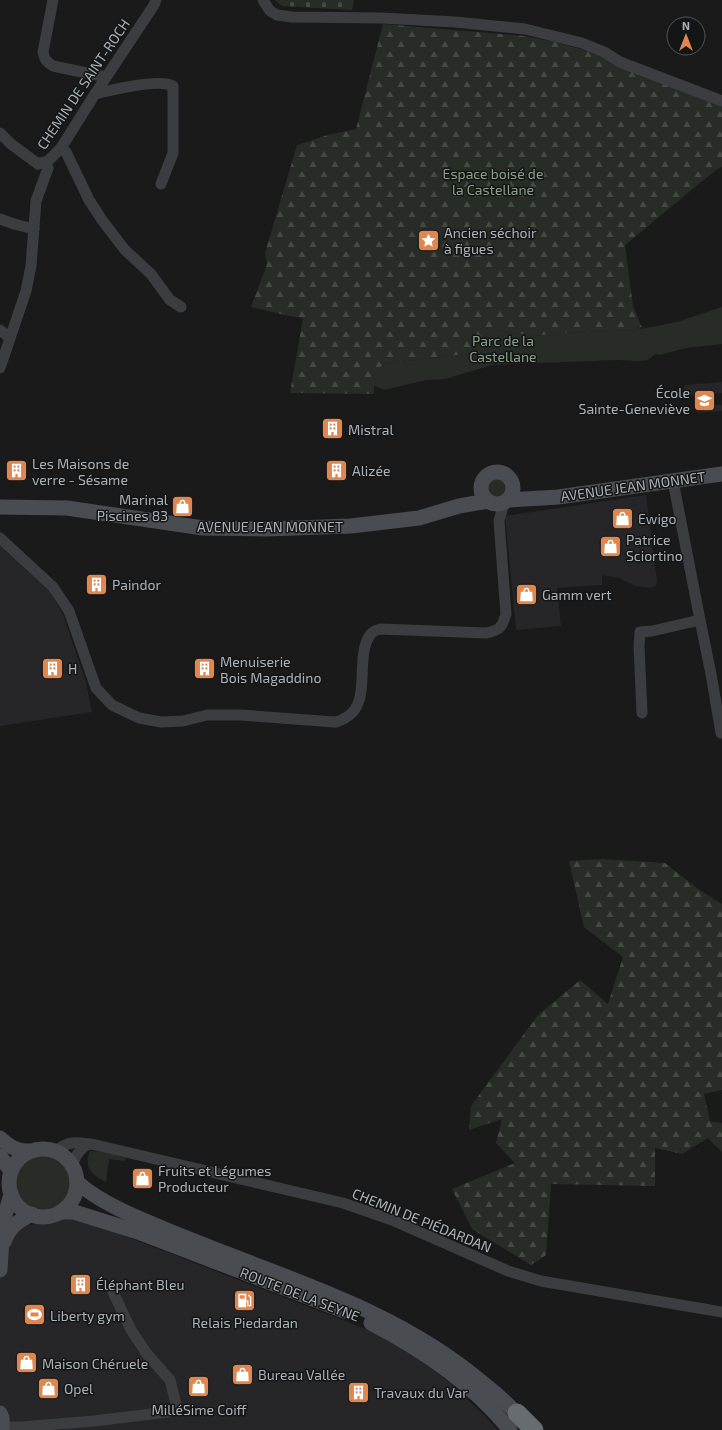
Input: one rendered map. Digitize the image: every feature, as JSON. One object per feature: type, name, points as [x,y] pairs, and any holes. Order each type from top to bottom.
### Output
[{"type":"highway","points":[[514,1422],[534,1430]]},
{"type":"main road","points":[[498,472],[508,476],[513,485],[512,496],[507,501],[499,504],[488,502],[482,494],[482,484],[488,475],[498,472]]},
{"type":"main road","name":"AVENUE JEAN MONNET","points":[[507,501],[544,498],[722,474]]},
{"type":"main road","name":"AVENUE JEAN MONNET","points":[[459,506],[482,484]]},
{"type":"main road","name":"AVENUE JEAN MONNET","points":[[513,485],[544,498]]},
{"type":"main road","name":"AVENUE JEAN MONNET","points":[[33,508],[0,518],[0,508],[33,508],[67,508],[203,528],[253,529],[320,527],[419,518],[459,506],[488,502]]},
{"type":"main road","points":[[0,1138],[22,1152],[38,1149],[48,1149],[56,1151],[68,1159],[76,1174],[77,1182],[71,1202],[60,1212],[46,1216],[32,1214],[19,1206],[11,1194],[9,1182],[11,1170],[22,1156],[30,1151]]},
{"type":"main road","points":[[0,1156],[11,1170]]},
{"type":"main road","name":"ROUTE DE LA SEYNE","points":[[77,1182],[83,1188],[121,1210],[150,1223],[314,1287],[396,1324],[463,1366],[514,1422]]},
{"type":"main road","points":[[0,1270],[3,1222],[11,1194]]},
{"type":"main road","name":"ROUTE DE LA SEYNE","points":[[60,1212],[74,1212],[138,1232],[362,1318],[400,1338],[430,1357],[485,1402],[514,1422]]},
{"type":"main road","points":[[1,1248],[7,1233],[14,1224],[32,1214]]},
{"type":"main road","points":[[514,1422],[530,1430]]},
{"type":"street","points":[[53,0],[43,52],[44,57],[53,66],[106,77]]},
{"type":"street","name":"CHEMIN DE SAINT-ROCH","points":[[0,368],[26,291],[31,266],[36,201],[43,168],[61,148],[156,0]]},
{"type":"street","points":[[263,0],[270,11],[276,15],[292,17],[382,18],[455,22],[525,29],[582,43],[604,52],[620,62],[722,101]]},
{"type":"street","points":[[95,94],[113,89],[159,83],[173,86],[173,153],[161,184]]},
{"type":"street","points":[[0,133],[11,144],[43,168]]},
{"type":"street","points":[[61,148],[66,152],[89,200],[102,220],[126,250],[151,274],[170,300],[181,308]]},
{"type":"street","points":[[0,219],[34,229]]},
{"type":"street","points":[[0,330],[10,338]]},
{"type":"street","points":[[673,481],[712,674],[721,733]]},
{"type":"street","points":[[499,521],[507,501]]},
{"type":"street","points":[[0,538],[53,587],[69,611],[96,688],[112,705],[139,718],[162,722],[183,721],[207,715],[242,715],[338,722],[352,715],[359,703],[365,645],[370,634],[380,628],[486,633],[496,631],[502,626],[506,614],[499,521],[488,502]]},
{"type":"street","points":[[642,713],[639,646],[640,632],[652,631],[700,620]]},
{"type":"street","name":"CHEMIN DE PIÉDARDAN","points":[[56,1151],[63,1146],[76,1142],[88,1144],[343,1203],[392,1220],[508,1271],[541,1281],[722,1312]]},
{"type":"street","points":[[72,1165],[75,1156],[88,1144]]},
{"type":"street","points":[[2,1423],[21,1427],[168,1412],[177,1408],[170,1380],[147,1354],[130,1330],[113,1292]]},
{"type":"shaded area","name":"École Sainte-Geneviève","points":[[722,382],[722,393],[713,394],[714,405],[722,405],[722,411],[697,413],[695,395],[685,396],[684,385]]},
{"type":"shaded area","points":[[646,495],[657,581],[656,586],[651,588],[635,586],[619,578],[602,575],[602,585],[557,588],[561,626],[516,630],[505,516]]},
{"type":"shaded area","points":[[0,546],[50,592],[63,615],[86,682],[92,712],[0,726]]},
{"type":"shaded area","points":[[0,1218],[29,1225],[72,1219],[107,1229],[394,1340],[449,1382],[498,1430],[0,1430]]},
{"type":"green space","points":[[275,0],[354,0],[352,10],[282,6]]},
{"type":"green space","name":"Espace boisé de la Castellane","points":[[383,24],[524,36],[555,42],[584,50],[681,86],[722,106],[722,167],[717,169],[625,245],[633,306],[642,328],[635,330],[562,333],[533,336],[485,328],[484,352],[383,364],[374,376],[374,394],[290,393],[303,318],[251,307],[267,264],[265,253],[297,145],[328,135],[356,129]]},
{"type":"green space","name":"Parc de la Castellane","points":[[722,307],[722,344],[686,348],[660,355],[655,354],[648,360],[492,365],[445,379],[426,380],[385,390],[374,386],[374,376],[383,364],[484,352],[485,328],[533,336],[562,333],[635,330],[677,322]]},
{"type":"green space","points":[[497,479],[503,482],[506,488],[503,494],[497,497],[491,494],[488,488],[491,482]]},
{"type":"green space","points":[[602,859],[665,863],[701,891],[722,904],[722,1090],[704,1094],[710,1121],[722,1123],[722,1152],[708,1138],[682,1154],[655,1148],[655,1186],[551,1184],[546,1255],[531,1265],[472,1229],[452,1189],[515,1163],[496,1143],[502,1119],[469,1130],[471,1106],[538,1015],[580,980],[608,1004],[623,957],[584,927],[569,861]]},
{"type":"green space","points":[[43,1148],[56,1151],[67,1158],[74,1169],[77,1182],[74,1195],[67,1206],[56,1213],[43,1216],[30,1213],[19,1206],[12,1195],[9,1182],[12,1169],[19,1158],[30,1151]]},
{"type":"green space","points":[[90,1151],[107,1152],[126,1158],[125,1161],[109,1159],[106,1182],[90,1170],[88,1166],[88,1157]]},
{"type":"place","name":"Ancien séchoir à figues","points":[[429,240]]},
{"type":"place","name":"École Sainte-Geneviève","points":[[705,400]]},
{"type":"place","name":"Mistral","points":[[333,429]]},
{"type":"place","name":"Alizée","points":[[337,470]]},
{"type":"place","name":"Les Maisons de verre - Sésame","points":[[17,471]]},
{"type":"place","name":"Marinal Piscines 83","points":[[183,507]]},
{"type":"place","name":"Ewigo","points":[[622,518]]},
{"type":"place","name":"Patrice Sciortino","points":[[611,547]]},
{"type":"place","name":"Paindor","points":[[96,584]]},
{"type":"place","name":"Gamm vert","points":[[526,594]]},
{"type":"place","name":"H","points":[[52,668]]},
{"type":"place","name":"Menuiserie Bois Magaddino","points":[[205,669]]},
{"type":"place","name":"Fruits et Légumes Producteur","points":[[142,1178]]},
{"type":"place","name":"Éléphant Bleu","points":[[80,1284]]},
{"type":"place","name":"Relais Piedardan","points":[[245,1300]]},
{"type":"place","name":"Liberty gym","points":[[35,1315]]},
{"type":"place","name":"Maison Chéruele","points":[[26,1363]]},
{"type":"place","name":"Bureau Vallée","points":[[243,1374]]},
{"type":"place","name":"MilléSime Coiff","points":[[199,1387]]},
{"type":"place","name":"Opel","points":[[49,1388]]},
{"type":"place","name":"Travaux du Var","points":[[359,1392]]}]
